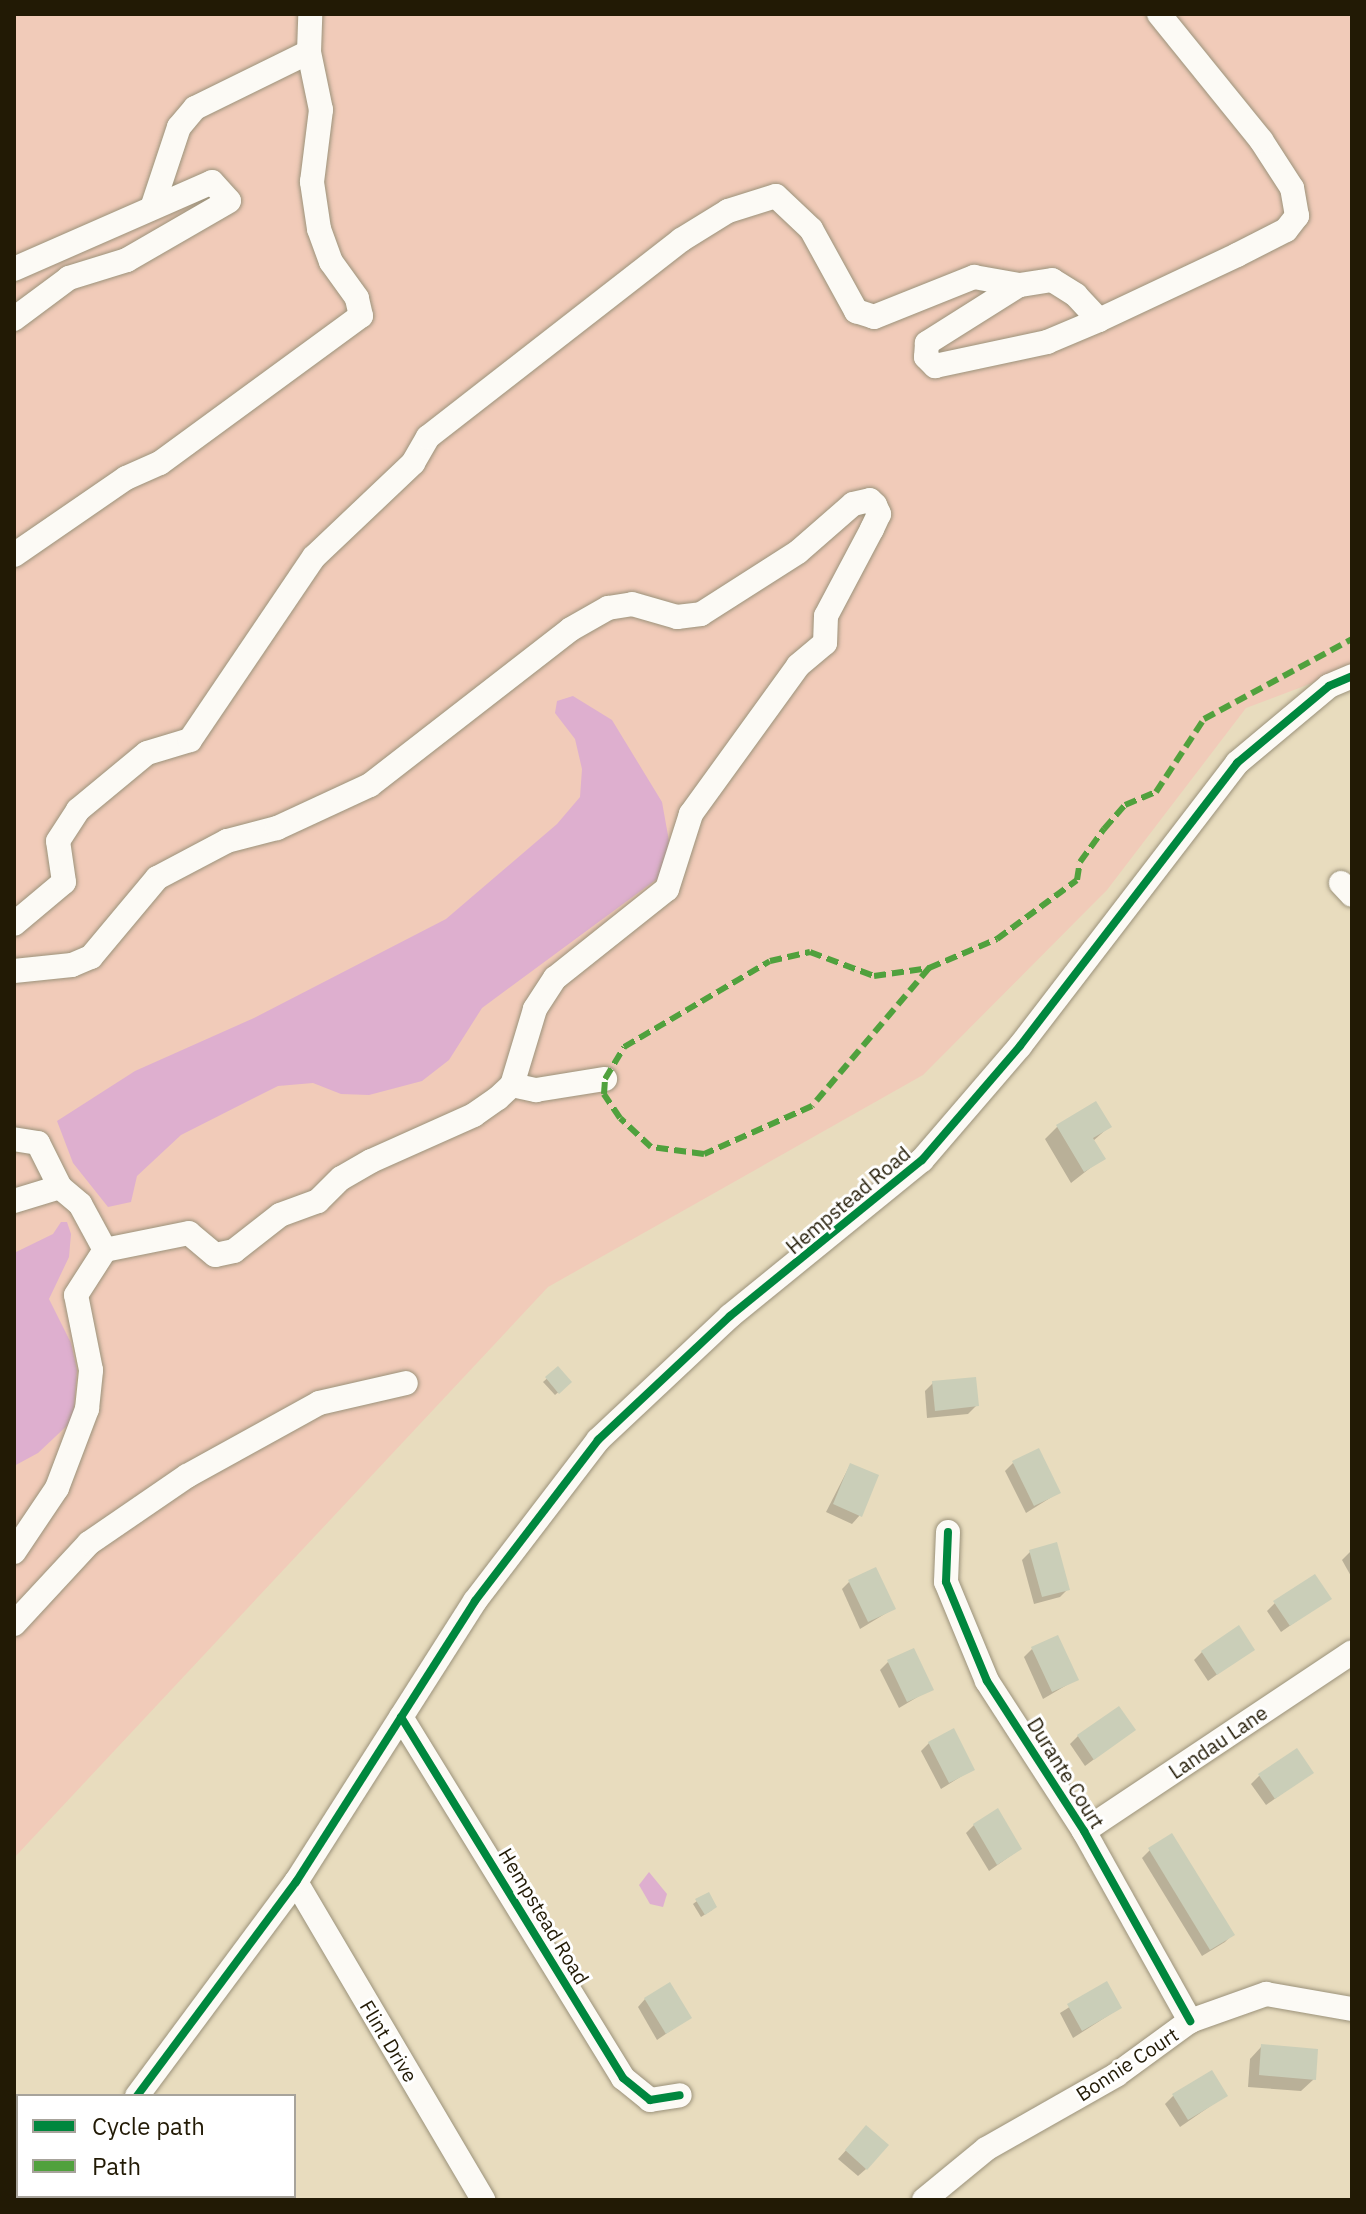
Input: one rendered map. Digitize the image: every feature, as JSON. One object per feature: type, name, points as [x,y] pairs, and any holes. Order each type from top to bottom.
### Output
[{"type":"street","points":[[14,555],[126,478],[160,463],[361,316],[357,298],[331,262],[319,229],[312,182],[321,110],[309,52],[310,14]]},
{"type":"street","points":[[1019,285],[927,343],[926,357],[935,366],[1047,342],[1274,236],[1297,216],[1292,188],[1261,140],[1159,14]]},
{"type":"street","points":[[153,205],[179,127],[195,108],[309,52]]},
{"type":"street","points":[[14,269],[153,205],[212,182],[229,201],[127,260],[69,278],[14,319]]},
{"type":"street","points":[[14,924],[64,882],[58,841],[78,810],[147,753],[190,740],[314,557],[413,463],[428,437],[681,240],[728,211],[776,196],[811,229],[843,293],[865,314],[874,317],[974,277],[1019,285],[1052,280],[1076,295],[1099,320]]},
{"type":"street","points":[[14,971],[72,965],[91,957],[157,878],[227,841],[277,828],[370,785],[571,629],[608,608],[632,604],[677,617],[701,614],[798,552],[853,504],[870,500],[879,514],[836,589],[826,616],[825,643],[798,666],[691,814],[667,889],[555,978],[535,1009],[512,1085],[474,1115],[341,1178],[318,1201],[280,1215],[234,1251],[215,1255],[189,1233],[105,1250],[76,1295],[91,1370],[87,1409],[57,1488],[14,1552]]},
{"type":"street","name":"Hempstead Road","points":[[138,2094],[296,1882],[475,1601],[617,1418],[730,1316],[922,1160],[1020,1046],[1237,763],[1329,686],[1352,676]]},
{"type":"street","points":[[512,1085],[536,1090],[605,1079]]},
{"type":"street","points":[[14,1139],[38,1143],[60,1187],[80,1204],[105,1250]]},
{"type":"street","points":[[14,1201],[60,1187]]},
{"type":"street","points":[[14,1624],[89,1543],[187,1476],[319,1403],[406,1383]]},
{"type":"street","name":"Durante Court","points":[[948,1532],[946,1582],[987,1681],[1084,1831],[1190,2021]]},
{"type":"street","name":"Landau Lane","points":[[1084,1831],[1352,1652]]},
{"type":"street","name":"Hempstead Road","points":[[401,1717],[623,2078],[650,2100],[680,2095]]},
{"type":"street","name":"Flint Drive","points":[[296,1882],[483,2200]]},
{"type":"street","name":"Bonnie Court","points":[[924,2200],[986,2149],[1116,2075],[1190,2021],[1266,1994],[1352,2009]]},
{"type":"shaded area","points":[[14,14],[1352,14],[1352,668],[1246,708],[1107,890],[923,1075],[548,1287],[14,1858]]},
{"type":"shaded area","points":[[573,696],[612,720],[662,802],[669,841],[661,876],[482,1008],[449,1060],[422,1081],[369,1095],[341,1094],[313,1083],[278,1086],[181,1135],[137,1176],[131,1202],[108,1207],[73,1163],[57,1121],[135,1071],[254,1018],[446,919],[557,824],[580,797],[582,769],[575,739],[555,713],[557,701]]},
{"type":"shaded area","points":[[61,1222],[67,1222],[71,1234],[69,1257],[49,1299],[71,1343],[77,1370],[73,1420],[38,1453],[14,1466],[14,1253],[53,1234]]},
{"type":"shaded area","points":[[649,1872],[667,1894],[663,1907],[650,1904],[639,1885]]},
{"type":"building","points":[[1096,1101],[1112,1127],[1093,1138],[1106,1159],[1084,1172],[1056,1125]]},
{"type":"building","points":[[558,1366],[572,1382],[559,1394],[545,1377]]},
{"type":"building","points":[[976,1377],[979,1406],[935,1411],[932,1381]]},
{"type":"building","points":[[1039,1448],[1061,1493],[1034,1506],[1012,1461]]},
{"type":"building","points":[[850,1463],[879,1475],[862,1517],[833,1504]]},
{"type":"building","points":[[1057,1542],[1070,1590],[1042,1597],[1029,1550]]},
{"type":"building","points":[[876,1567],[896,1609],[868,1622],[848,1580]]},
{"type":"building","points":[[1315,1574],[1332,1599],[1290,1626],[1273,1601]]},
{"type":"building","points":[[1239,1625],[1255,1650],[1217,1675],[1201,1651]]},
{"type":"building","points":[[1058,1635],[1079,1680],[1052,1692],[1031,1647]]},
{"type":"building","points":[[914,1648],[934,1690],[907,1702],[887,1660]]},
{"type":"building","points":[[1119,1706],[1136,1730],[1094,1760],[1077,1735]]},
{"type":"building","points":[[954,1728],[975,1770],[949,1783],[928,1742]]},
{"type":"building","points":[[1297,1748],[1314,1773],[1275,1799],[1258,1774]]},
{"type":"building","points":[[998,1808],[1022,1849],[997,1865],[973,1824]]},
{"type":"building","points":[[1172,1833],[1235,1935],[1210,1950],[1148,1848]]},
{"type":"building","points":[[709,1892],[717,1907],[705,1915],[695,1899]]},
{"type":"building","points":[[1107,1981],[1122,2008],[1082,2031],[1067,2004]]},
{"type":"building","points":[[670,1982],[692,2018],[666,2034],[644,1998]]},
{"type":"building","points":[[1261,2044],[1318,2049],[1316,2080],[1259,2075]]},
{"type":"building","points":[[1212,2070],[1228,2096],[1188,2120],[1172,2094]]},
{"type":"building","points":[[866,2125],[889,2145],[867,2170],[845,2150]]},
{"type":"marked path","points":[[929,968],[812,1106],[704,1154],[651,1147],[620,1118],[604,1094],[605,1079],[624,1047],[770,961],[810,952],[874,976],[929,968],[997,939],[1077,880],[1080,862],[1104,829],[1125,805],[1156,792],[1204,719],[1352,639]]},
{"type":"cycle path","points":[[138,2094],[296,1882],[475,1601],[598,1440],[730,1316],[922,1160],[1020,1046],[1237,763],[1329,686],[1352,676]]},
{"type":"cycle path","points":[[948,1532],[946,1582],[987,1681],[1084,1831],[1190,2021]]},
{"type":"cycle path","points":[[401,1717],[623,2078],[650,2100],[680,2095]]}]
